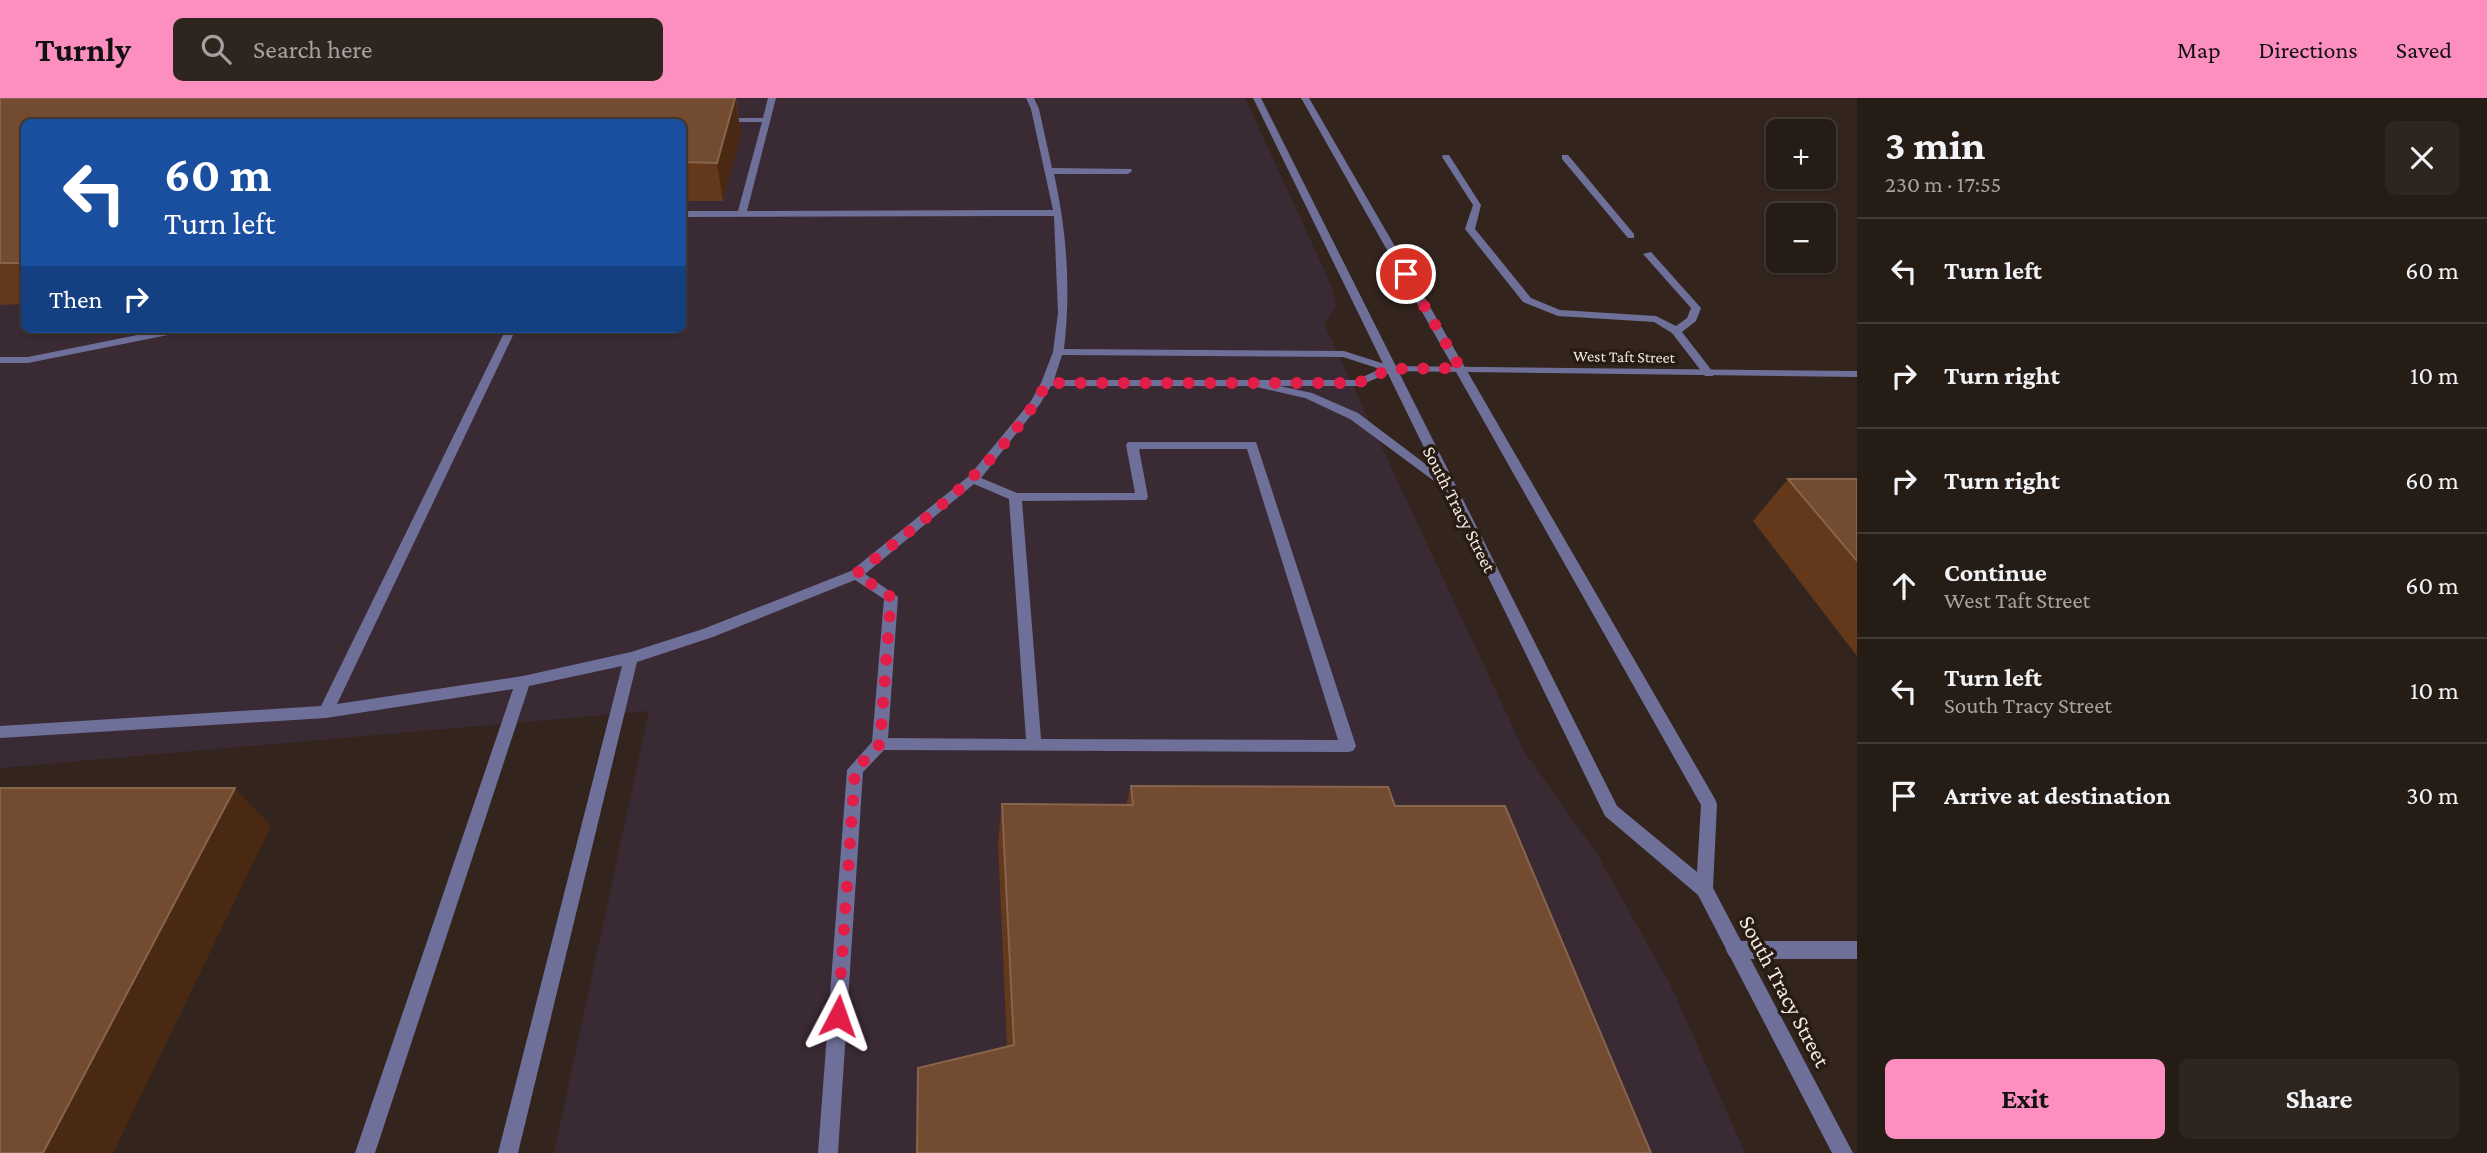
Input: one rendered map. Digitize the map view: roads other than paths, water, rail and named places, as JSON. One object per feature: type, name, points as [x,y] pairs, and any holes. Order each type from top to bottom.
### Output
[{"type":"street","points":[[742,214],[772,98]]},
{"type":"street","points":[[0,732],[326,712],[523,682],[631,658],[708,634],[856,574],[973,479],[1036,402],[1047,383],[1058,352],[1063,313],[1058,213],[1035,109],[1030,98]]},
{"type":"street","name":"South Tracy Street","points":[[1257,98],[1611,811],[1704,889],[1843,1153]]},
{"type":"street","points":[[1305,98],[1709,804],[1704,889]]},
{"type":"street","points":[[713,120],[766,120]]},
{"type":"street","points":[[1447,157],[1478,205],[1470,229],[1527,300],[1558,313],[1656,319],[1676,331],[1709,374]]},
{"type":"street","points":[[1565,157],[1631,236]]},
{"type":"street","points":[[1049,171],[1128,171]]},
{"type":"street","points":[[686,214],[1058,213]]},
{"type":"street","points":[[1648,254],[1696,308],[1692,319],[1676,331]]},
{"type":"street","points":[[0,360],[28,360],[163,333]]},
{"type":"street","points":[[326,712],[509,333]]},
{"type":"street","points":[[1058,352],[1344,354],[1390,369]]},
{"type":"street","points":[[1047,383],[1358,383],[1390,369]]},
{"type":"street","name":"West Taft Street","points":[[1390,369],[1857,374]]},
{"type":"street","points":[[1252,383],[1308,395],[1354,416],[1450,489]]},
{"type":"street","points":[[880,744],[1349,746],[1252,445],[1132,445],[1142,497],[1015,497],[973,479]]},
{"type":"street","points":[[1015,497],[1034,745]]},
{"type":"street","points":[[828,1153],[855,770],[880,744],[891,597],[856,574]]},
{"type":"street","points":[[508,1153],[631,658]]},
{"type":"street","points":[[365,1153],[523,682]]},
{"type":"street","points":[[1735,950],[1857,950]]}]
